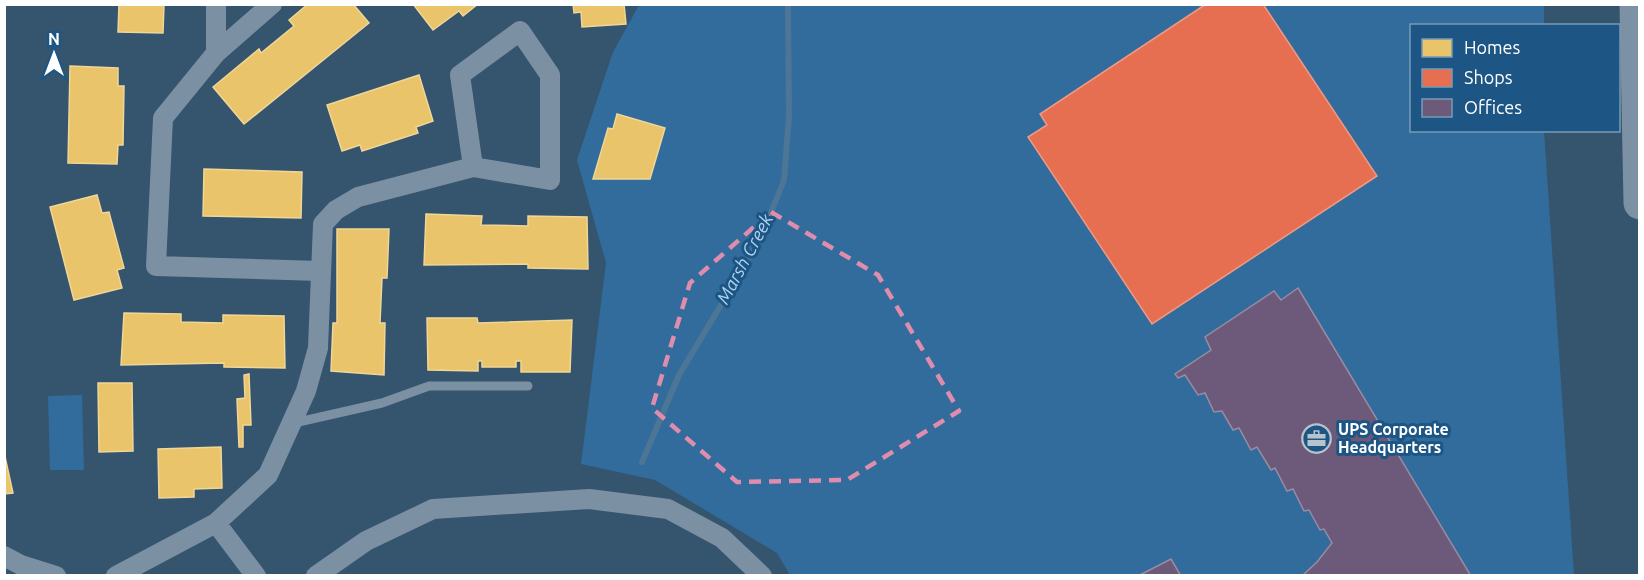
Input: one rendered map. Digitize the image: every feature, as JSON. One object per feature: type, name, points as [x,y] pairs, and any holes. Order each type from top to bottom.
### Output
[{"type":"highway","points":[[1636,4],[1640,203]]},
{"type":"street","points":[[216,4],[216,53]]},
{"type":"street","points":[[272,4],[216,53],[163,117],[156,267],[320,271]]},
{"type":"street","points":[[116,576],[216,523],[268,475],[306,391],[318,348],[323,224],[336,210],[358,197],[473,167],[550,180],[550,75],[520,31],[460,75],[473,167]]},
{"type":"street","points":[[316,576],[366,541],[433,509],[589,498],[668,509],[722,538],[762,576]]},
{"type":"street","points":[[216,523],[256,576]]},
{"type":"street","points":[[4,556],[21,565],[56,576]]},
{"type":"lane","points":[[291,423],[382,403],[429,386],[528,386]]},
{"type":"highlighted area","points":[[771,212],[878,275],[959,411],[847,480],[737,482],[652,408],[690,283]]},
{"type":"shaded area","points":[[639,5],[1544,5],[1544,24],[1410,24],[1410,132],[1544,132],[1574,575],[790,575],[777,553],[655,480],[581,464],[606,263],[577,160],[613,52]]},
{"type":"shaded area","points":[[82,395],[84,470],[50,470],[48,396]]},
{"type":"building: Homes","points":[[119,4],[164,4],[163,33],[118,32]]},
{"type":"building: Homes","points":[[308,4],[353,4],[369,23],[244,124],[213,87],[259,49],[261,53],[294,26],[289,20]]},
{"type":"building: Homes","points":[[413,4],[478,4],[463,16],[459,11],[433,30]]},
{"type":"building: Homes","points":[[573,4],[624,4],[626,24],[582,27],[581,12],[574,13]]},
{"type":"building: Homes","points":[[70,66],[118,68],[118,86],[124,86],[123,145],[118,145],[117,164],[68,163]]},
{"type":"building: Homes","points":[[419,75],[433,121],[416,127],[418,133],[362,151],[360,145],[342,151],[327,105]]},
{"type":"building: Homes","points":[[617,114],[665,128],[650,179],[593,179],[608,128],[613,129]]},
{"type":"building: Homes","points":[[204,169],[302,172],[301,218],[203,216]]},
{"type":"building: Homes","points":[[97,195],[102,213],[109,212],[124,268],[117,270],[122,288],[74,300],[50,207]]},
{"type":"building: Homes","points":[[426,214],[482,216],[481,225],[528,226],[528,216],[587,217],[588,269],[528,268],[528,264],[424,265]]},
{"type":"building: Homes","points":[[337,229],[389,229],[387,278],[382,278],[380,323],[385,323],[384,375],[331,371],[333,323],[337,323]]},
{"type":"building: Homes","points":[[124,313],[181,314],[181,322],[223,323],[223,315],[284,316],[285,368],[224,367],[224,363],[121,365]]},
{"type":"building: Homes","points":[[427,318],[477,318],[478,323],[572,320],[570,372],[521,372],[521,361],[516,361],[516,367],[482,367],[482,361],[478,361],[478,371],[428,370]]},
{"type":"building: Homes","points":[[249,374],[251,425],[243,425],[243,447],[239,447],[237,399],[245,398],[244,375]]},
{"type":"building: Homes","points":[[98,383],[132,383],[133,451],[99,452]]},
{"type":"building: Homes","points":[[221,447],[222,488],[194,489],[194,497],[159,498],[158,449]]},
{"type":"building: Homes","points":[[4,452],[13,493],[4,494]]},
{"type":"building: Shops","points":[[1206,4],[1263,4],[1377,176],[1152,324],[1028,137],[1047,125],[1040,114]]},
{"type":"building: Offices","name":"UPS Corporate Headquarters","points":[[1298,288],[1471,576],[1302,576],[1332,543],[1324,529],[1320,530],[1309,510],[1304,511],[1293,489],[1287,491],[1275,468],[1271,470],[1257,447],[1251,450],[1239,428],[1233,430],[1222,411],[1214,412],[1205,393],[1198,395],[1185,375],[1178,378],[1175,374],[1211,350],[1205,337],[1274,291],[1281,300]]},
{"type":"building: Offices","points":[[1171,559],[1181,576],[1138,576]]},
{"type":"waterway","name":"Marsh Creek","points":[[642,462],[679,375],[761,238],[784,180],[789,116],[788,4]]},
{"type":"place","name":"UPS Corporate Headquarters","points":[[1317,438]]}]
